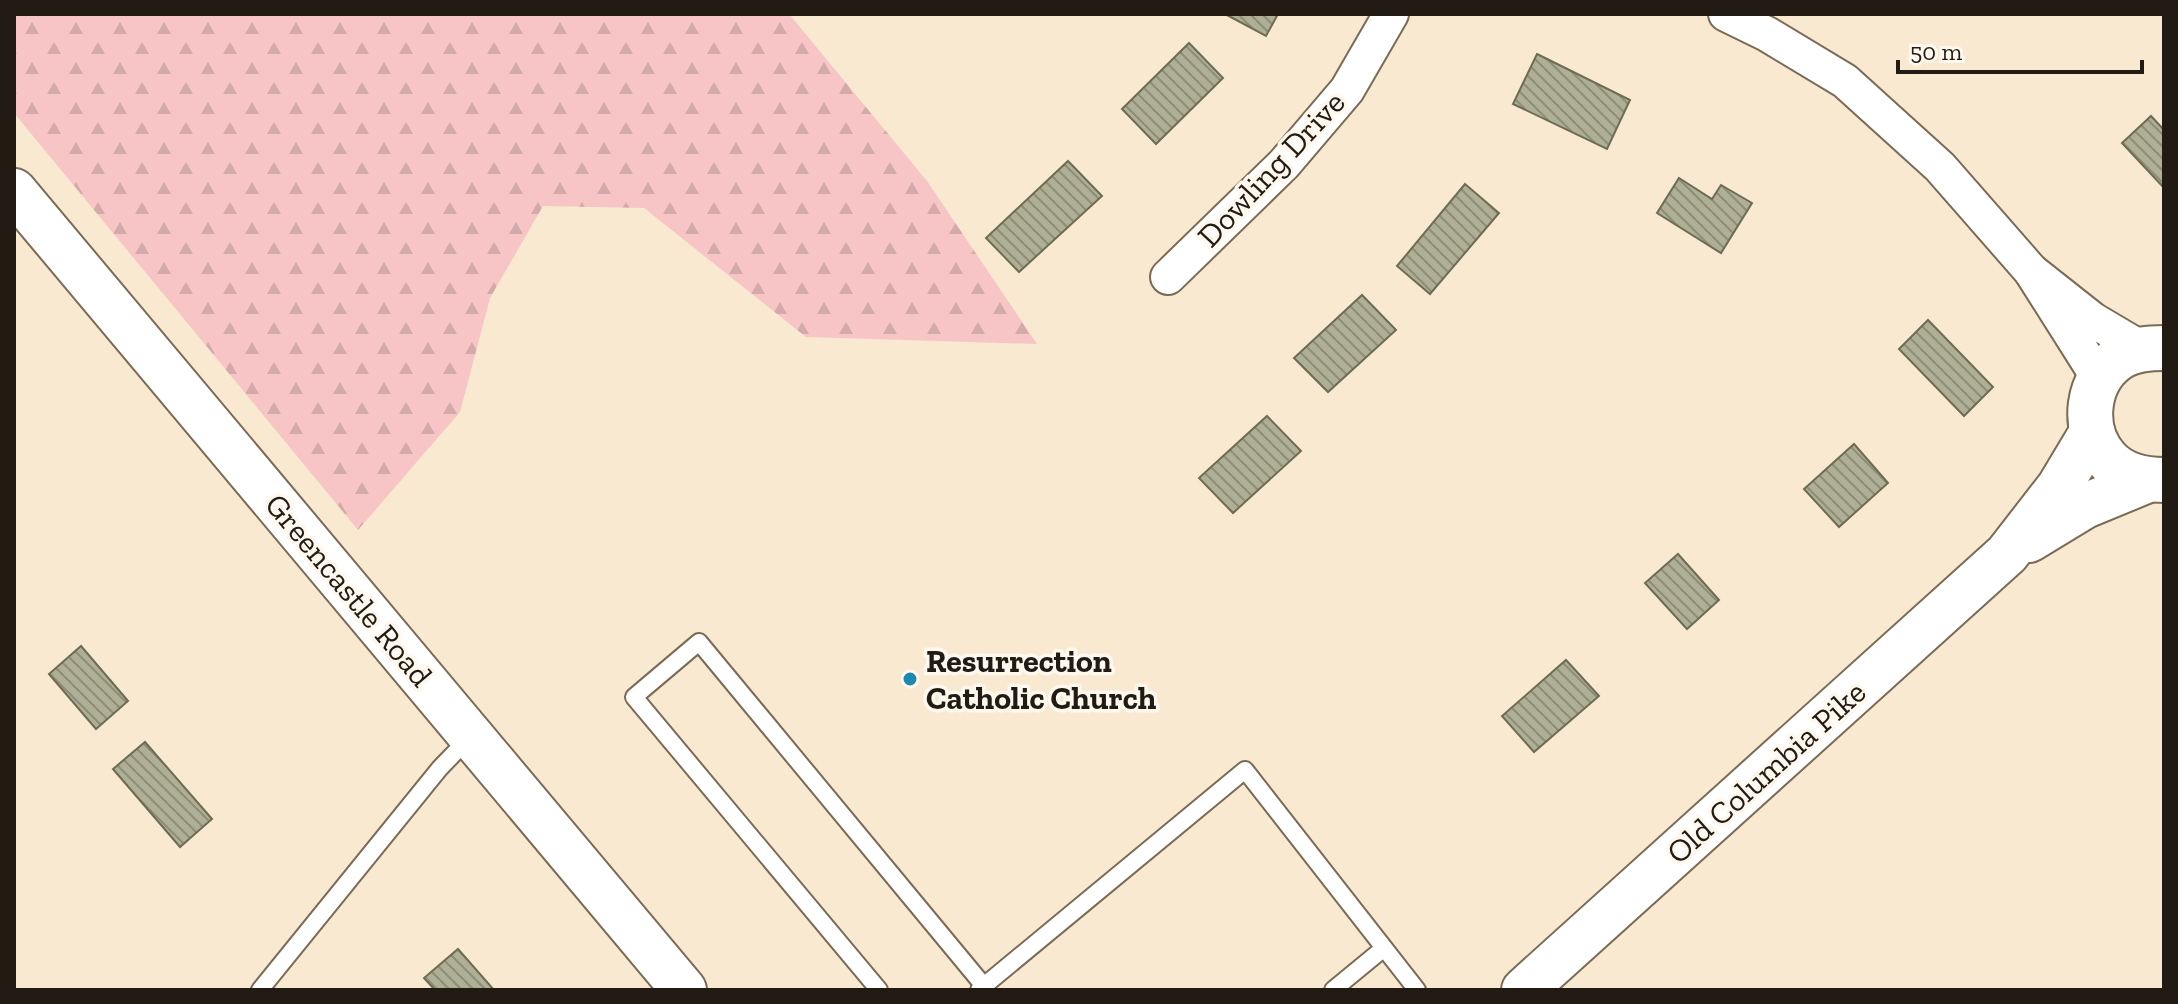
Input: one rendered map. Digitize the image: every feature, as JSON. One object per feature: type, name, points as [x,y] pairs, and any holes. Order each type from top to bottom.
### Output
[{"type":"main road","name":"Greencastle Road","points":[[14,191],[684,990]]},
{"type":"main road","points":[[2153,348],[2122,356],[2108,368],[2095,386],[2090,409],[2092,432],[2107,459],[2125,473],[2156,480]]},
{"type":"main road","name":"Old Columbia Pike","points":[[1524,990],[2007,554],[2059,487],[2092,432]]},
{"type":"main road","name":"Old Columbia Pike","points":[[2007,554],[2085,506],[2156,480]]},
{"type":"street","name":"Dowling Drive","points":[[1168,277],[1284,164],[1347,90],[1391,14]]},
{"type":"street","points":[[1726,14],[1767,34],[1845,81],[1940,167],[2031,271],[2100,380]]},
{"type":"street","points":[[2031,271],[2093,320],[2153,348]]},
{"type":"lane","points":[[879,990],[634,697],[699,642],[982,988],[1245,770],[1417,990]]},
{"type":"lane","points":[[260,990],[440,768],[472,735]]},
{"type":"lane","points":[[1333,990],[1384,948]]},
{"type":"green space","points":[[14,14],[789,14],[927,181],[1037,344],[806,337],[644,208],[543,206],[490,298],[460,412],[358,530],[14,113]]},
{"type":"building","points":[[1225,14],[1278,14],[1266,36]]},
{"type":"building","points":[[1189,43],[1223,78],[1156,144],[1122,109]]},
{"type":"building","points":[[1537,54],[1630,100],[1607,149],[1513,104]]},
{"type":"building","points":[[2151,116],[2164,130],[2164,188],[2122,143]]},
{"type":"building","points":[[1068,161],[1102,196],[1019,272],[986,238]]},
{"type":"building","points":[[1679,178],[1712,199],[1721,185],[1752,203],[1721,253],[1657,213]]},
{"type":"building","points":[[1465,184],[1499,213],[1430,294],[1397,266]]},
{"type":"building","points":[[1362,295],[1396,330],[1328,392],[1294,358]]},
{"type":"building","points":[[1928,320],[1993,387],[1964,416],[1899,349]]},
{"type":"building","points":[[1267,416],[1301,451],[1233,513],[1199,478]]},
{"type":"building","points":[[1854,444],[1888,483],[1839,527],[1804,489]]},
{"type":"building","points":[[1678,554],[1719,600],[1687,629],[1645,583]]},
{"type":"building","points":[[81,646],[128,701],[96,729],[49,674]]},
{"type":"building","points":[[1566,660],[1599,696],[1534,752],[1502,716]]},
{"type":"building","points":[[145,742],[212,819],[180,847],[113,769]]},
{"type":"building","points":[[458,949],[494,990],[435,990],[424,978]]},
{"type":"place","name":"Resurrection Catholic Church","points":[[910,679]]}]
